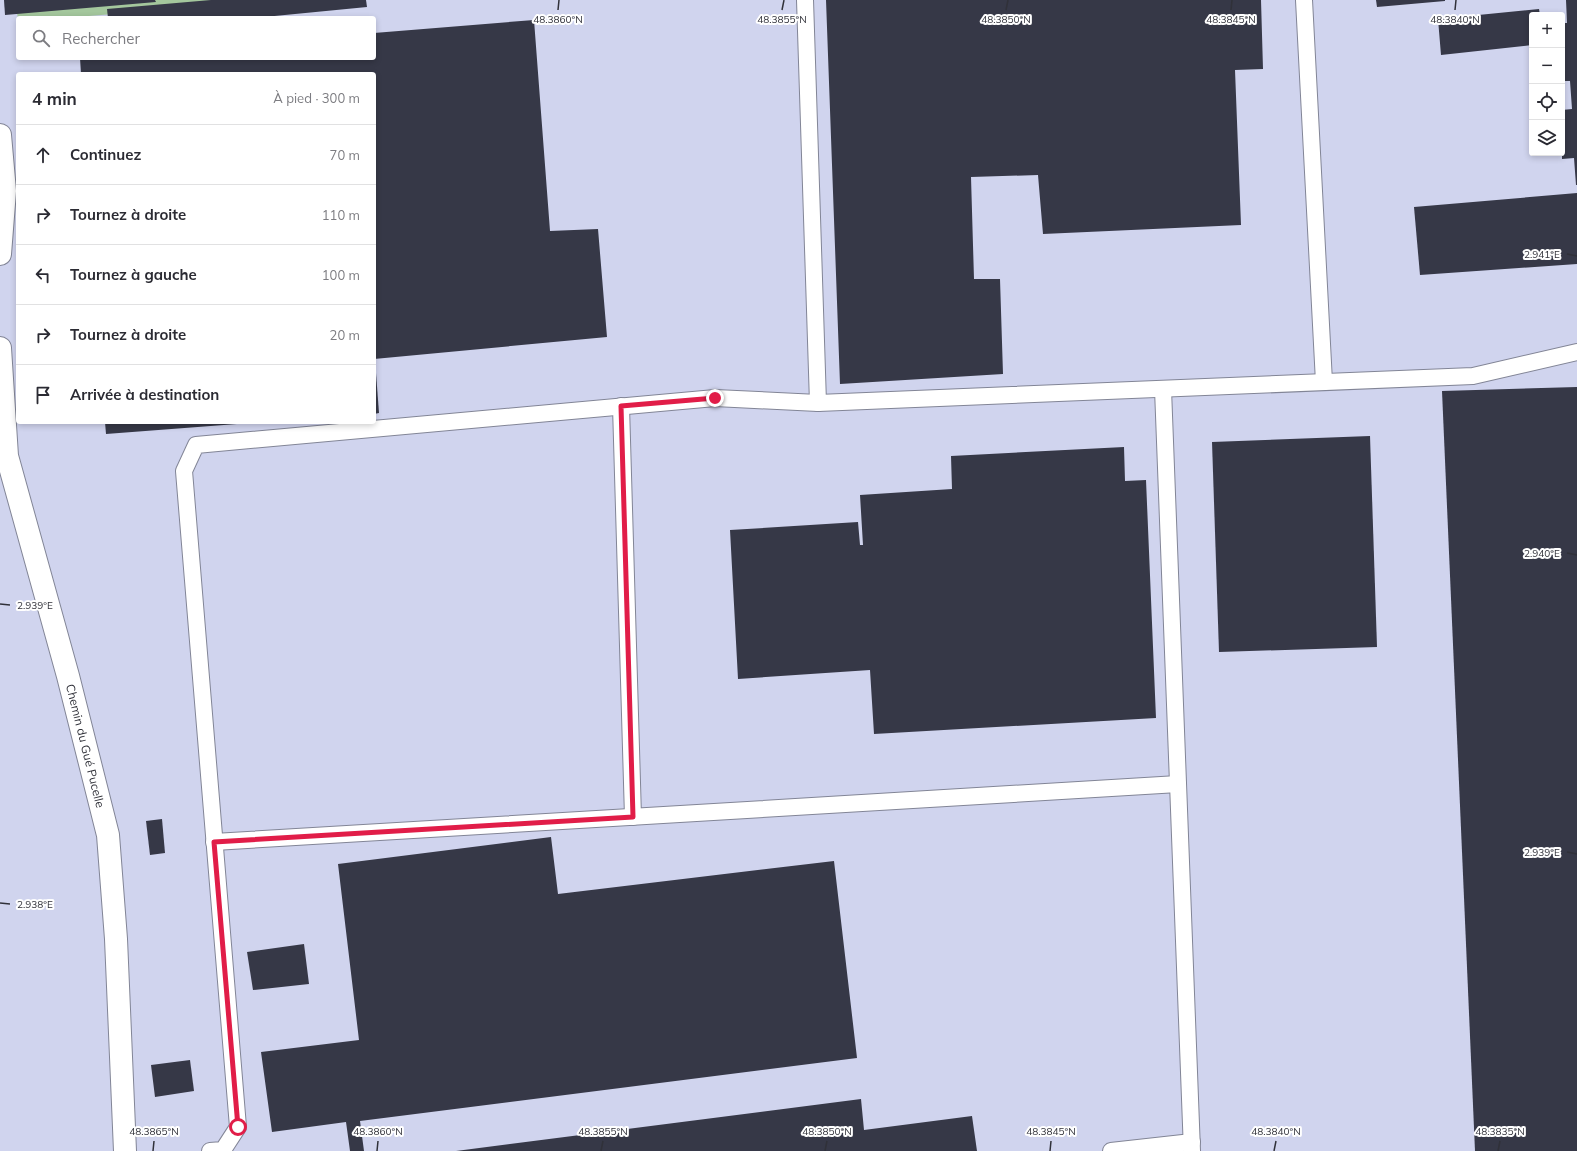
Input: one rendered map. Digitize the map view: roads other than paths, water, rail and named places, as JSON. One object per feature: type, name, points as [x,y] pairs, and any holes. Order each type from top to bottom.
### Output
[{"type":"street","points":[[0,135],[5,191],[1,244]]},
{"type":"street","name":"Chemin du Gué Pucelle","points":[[0,348],[7,456],[68,676],[108,835],[116,939],[126,1151]]},
{"type":"lane","points":[[805,0],[818,403]]},
{"type":"lane","points":[[1304,0],[1324,382]]},
{"type":"lane","points":[[210,1151],[223,1150],[238,1127],[184,471],[196,446],[715,398],[818,403],[1473,376],[1577,352]]},
{"type":"lane","points":[[1111,1151],[1192,1147],[1163,389]]},
{"type":"lane","points":[[621,406],[633,817]]},
{"type":"lane","points":[[214,842],[1178,784]]}]
